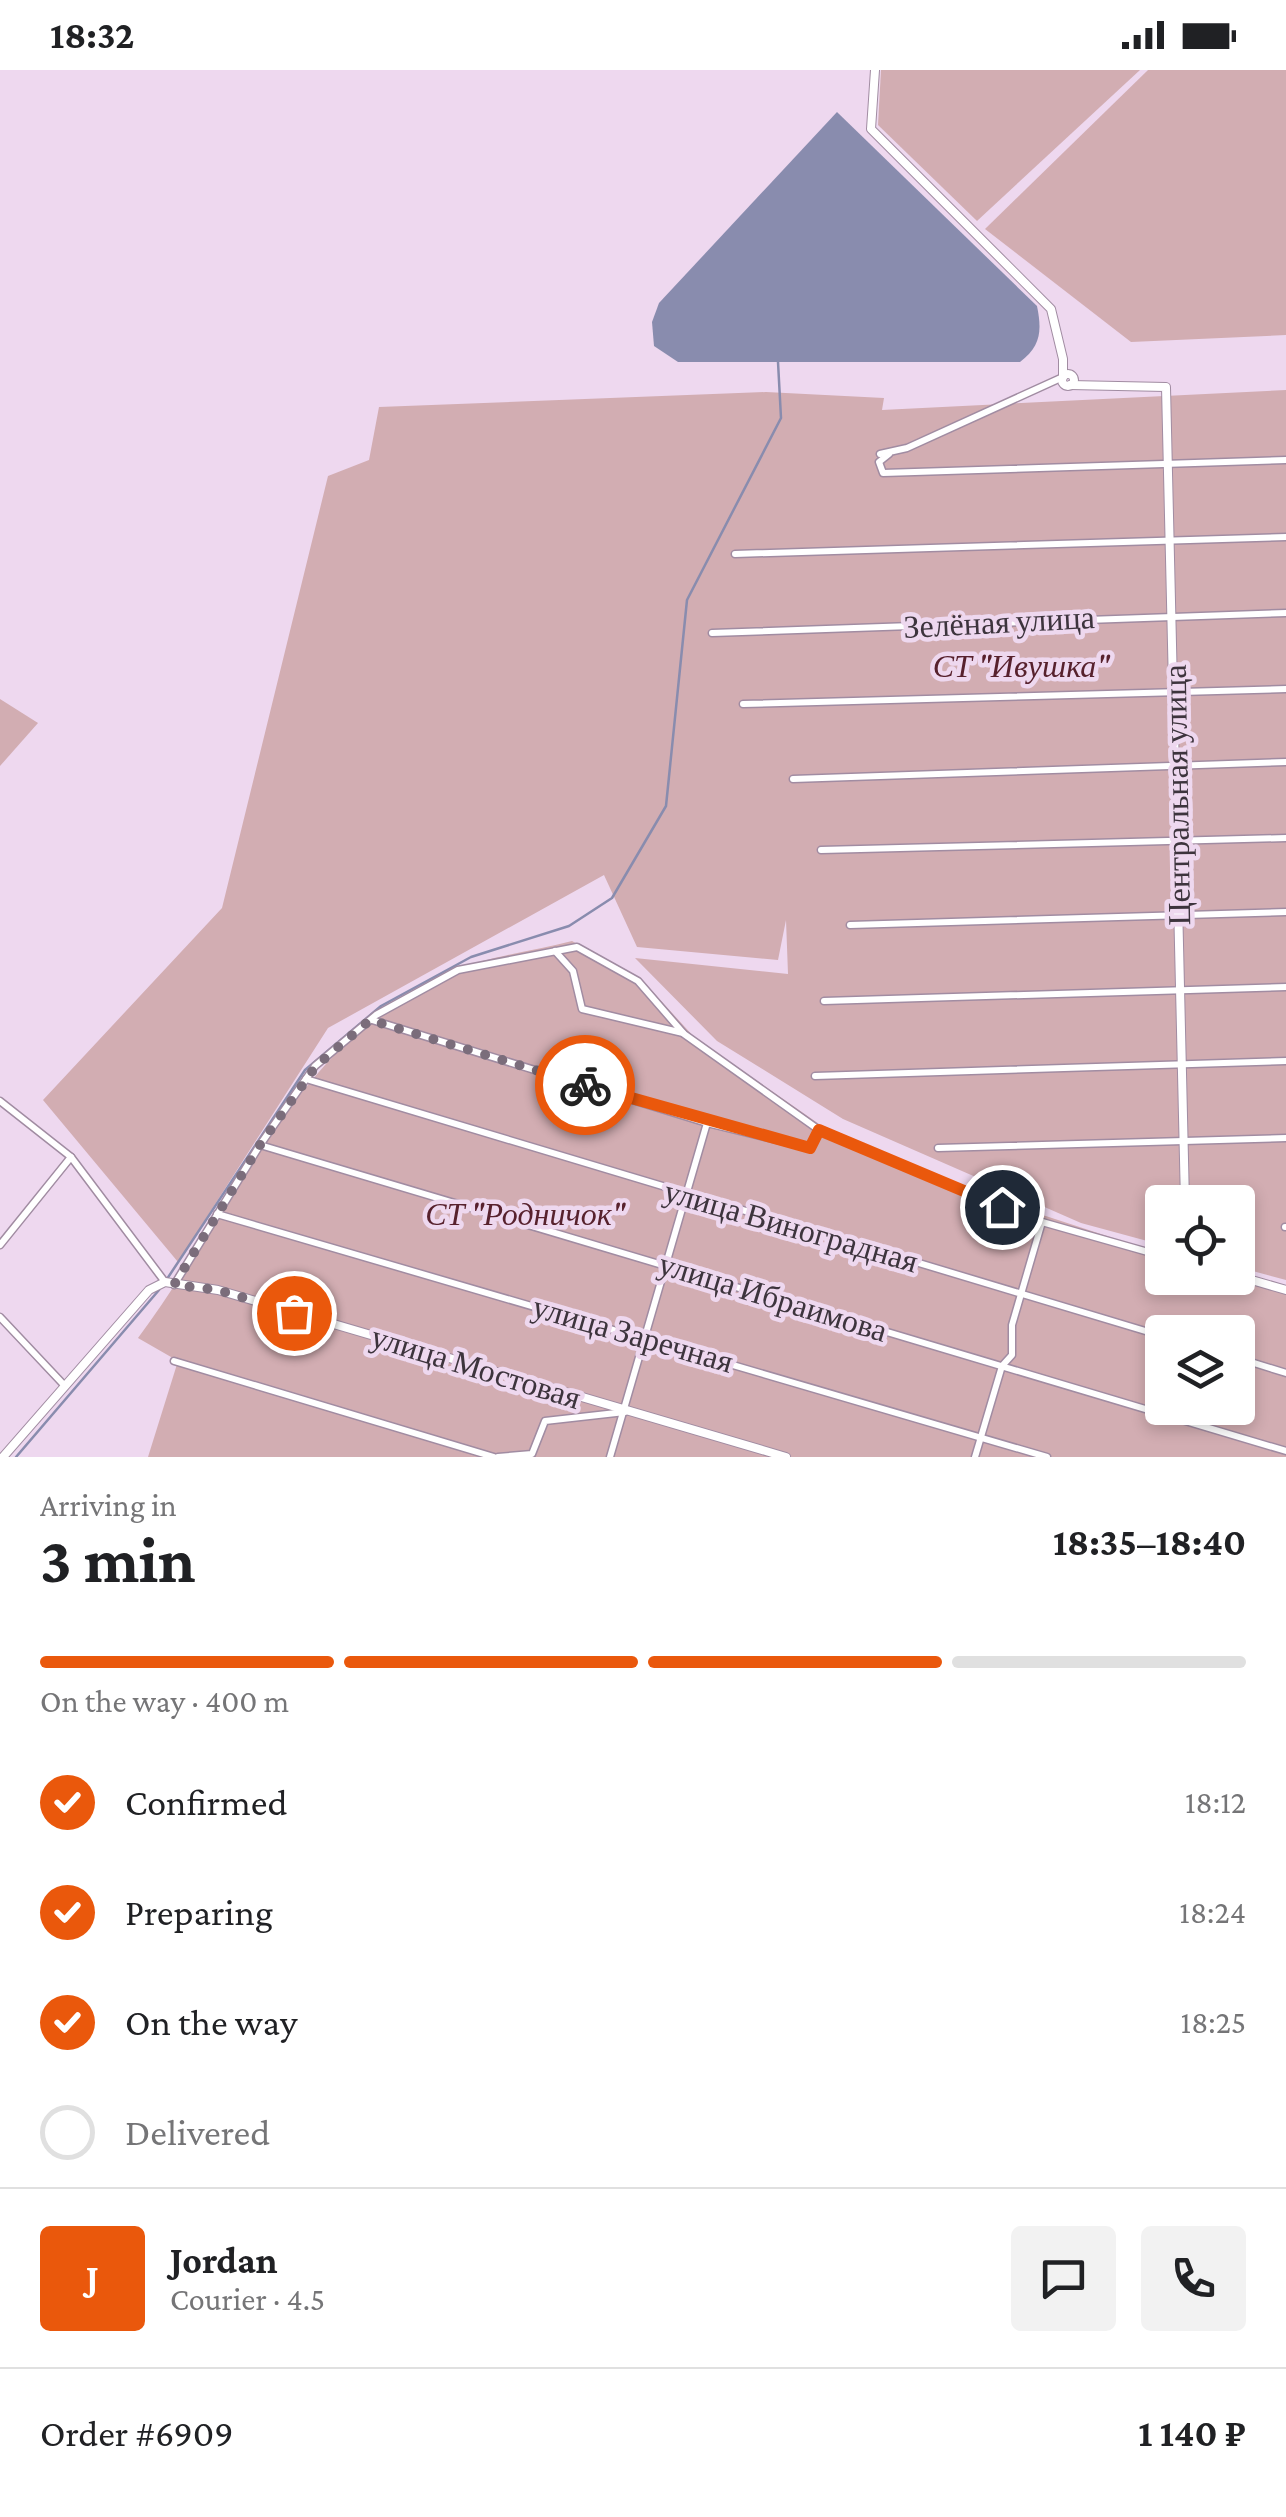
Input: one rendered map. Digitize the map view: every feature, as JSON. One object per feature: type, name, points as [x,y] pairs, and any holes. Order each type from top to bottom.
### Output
[{"type":"street","points":[[875,70],[872,128],[1051,310],[1069,380],[889,454],[879,462],[883,473],[1286,460]]},
{"type":"street","name":"Центральная улица","points":[[1069,380],[1092,386],[1166,387],[1185,1185]]},
{"type":"street","points":[[880,454],[889,454]]},
{"type":"street","points":[[735,554],[1286,537]]},
{"type":"street","name":"Зелёная улица","points":[[712,634],[1286,613]]},
{"type":"street","points":[[743,704],[1286,689]]},
{"type":"street","points":[[793,779],[1286,762]]},
{"type":"street","points":[[821,850],[1286,838]]},
{"type":"street","points":[[850,925],[1286,912]]},
{"type":"street","points":[[2,1457],[149,1290],[170,1283],[306,1079],[370,1020],[458,970],[577,947],[638,982],[684,1034],[819,1130],[936,1182],[1042,1222],[1145,1251]]},
{"type":"street","points":[[555,951],[573,971],[582,1009],[684,1034]]},
{"type":"street","points":[[824,1000],[1286,987]]},
{"type":"street","points":[[370,1020],[707,1123],[810,1148],[819,1130]]},
{"type":"street","points":[[815,1076],[1286,1061]]},
{"type":"street","name":"улица Виноградная","points":[[306,1079],[1145,1331]]},
{"type":"street","points":[[0,1100],[72,1157],[170,1283]]},
{"type":"street","points":[[610,1457],[648,1338],[707,1123]]},
{"type":"street","points":[[938,1148],[1286,1138]]},
{"type":"street","name":"улица Ибраимова","points":[[260,1145],[1286,1452]]},
{"type":"street","points":[[0,1245],[72,1157]]},
{"type":"street","name":"улица Заречная","points":[[218,1214],[1047,1457]]},
{"type":"street","points":[[975,1457],[1002,1366],[1012,1355],[1012,1325],[1042,1222]]},
{"type":"street","points":[[1255,1281],[1286,1290]]},
{"type":"street","name":"улица Мостовая","points":[[170,1283],[218,1290],[786,1457]]},
{"type":"street","points":[[0,1317],[64,1385]]},
{"type":"street","points":[[174,1361],[496,1457],[532,1454],[545,1421],[625,1412]]},
{"type":"street","points":[[1255,1363],[1286,1373]]},
{"type":"green space","points":[[881,70],[1140,70],[977,221],[878,125]]},
{"type":"green space","points":[[1148,70],[1286,70],[1286,335],[1131,342],[985,229]]},
{"type":"green space","name":"СТ \"Ивушка\"","points":[[1286,390],[1286,1280],[1255,1272],[1255,1185],[1145,1185],[1145,1240],[1081,1223],[843,1119],[717,1041],[635,958],[788,974],[786,920],[778,960],[637,947],[604,875],[328,1028],[178,1262],[43,1100],[222,908],[328,476],[369,460],[379,407],[766,392],[884,398],[882,410]]},
{"type":"green space","points":[[0,699],[38,723],[0,766]]},
{"type":"green space","name":"СТ \"Родничок\"","points":[[572,941],[642,980],[694,1037],[819,1124],[985,1196],[1145,1248],[1145,1295],[1255,1295],[1255,1284],[1286,1293],[1286,1457],[148,1457],[178,1361],[138,1338],[273,1132],[351,1038],[399,1001],[453,971]]},
{"type":"water","points":[[837,112],[1037,306],[1038,337],[1020,362],[678,362],[654,346],[652,322],[659,303]]},
{"type":"waterway","points":[[167,1279],[305,1070],[381,1006],[471,957],[569,926],[612,898],[666,806],[687,600],[781,418],[778,362]]},
{"type":"waterway","points":[[16,1457],[159,1290]]},
{"type":"way so far","points":[[294,1313],[218,1290],[174,1285],[260,1145],[316,1066],[370,1020],[585,1085]]},
{"type":"route","points":[[585,1085],[707,1123],[810,1148],[819,1130],[1002,1207]]}]
